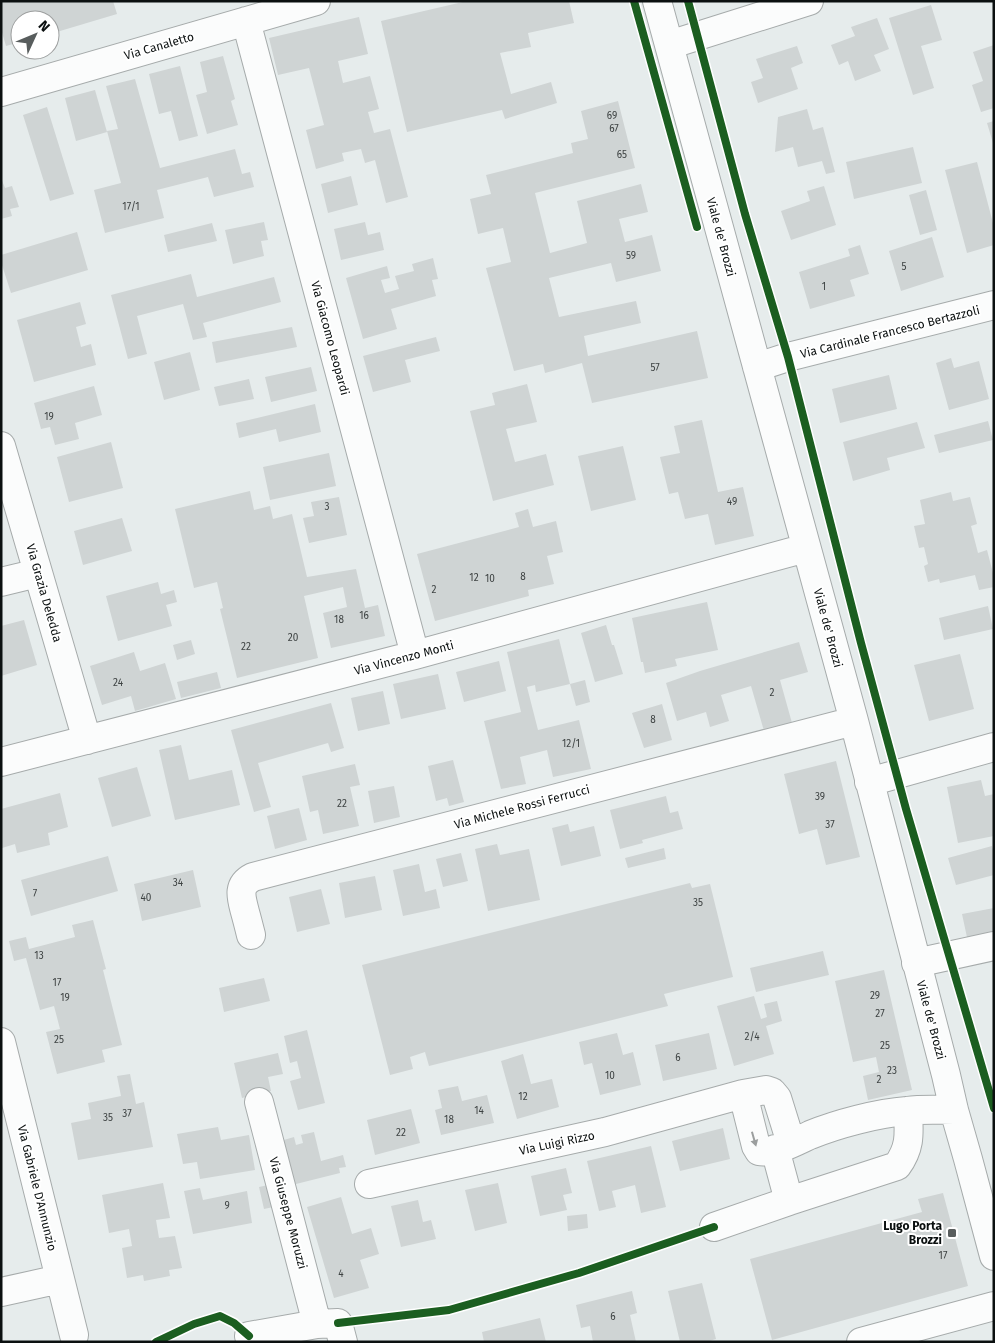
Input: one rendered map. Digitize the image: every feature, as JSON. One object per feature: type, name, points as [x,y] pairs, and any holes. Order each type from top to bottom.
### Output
[{"type":"street","name":"Via Canaletto","points":[[1,92],[316,1]]},
{"type":"street","name":"Viale de' Brozzi","points":[[657,1],[854,721],[954,1110],[993,1252]]},
{"type":"street","points":[[669,45],[809,1]]},
{"type":"street","name":"Via Giacomo Leopardi","points":[[246,21],[415,655]]},
{"type":"street","name":"Via Cardinale Francesco Bertazzoli","points":[[757,367],[788,357],[994,305]]},
{"type":"street","name":"Via Grazia Deledda","points":[[1,446],[87,740]]},
{"type":"street","name":"Via Vincenzo Monti","points":[[1,762],[415,655],[806,548]]},
{"type":"street","points":[[1,582],[38,573]]},
{"type":"street","name":"Via Michele Rossi Ferrucci","points":[[251,935],[241,896],[242,886],[253,876],[854,721]]},
{"type":"street","points":[[869,782],[994,747]]},
{"type":"street","points":[[916,963],[994,946]]},
{"type":"street","name":"Via Gabriele D'Annunzio","points":[[1,1042],[74,1335]]},
{"type":"street","name":"Via Luigi Rizzo","points":[[370,1184],[605,1132],[743,1094],[756,1146],[759,1151],[764,1152],[783,1146]]},
{"type":"street","name":"Via Giuseppe Moruzzi","points":[[259,1102],[317,1324]]},
{"type":"street","points":[[789,1201],[783,1146],[851,1122],[908,1110],[954,1110]]},
{"type":"street","points":[[714,1227],[897,1166],[904,1157],[910,1138],[908,1110]]},
{"type":"street","points":[[968,1159],[986,1173],[994,1176]]},
{"type":"street","points":[[1,1292],[60,1280]]},
{"type":"street","points":[[861,1342],[994,1306]]},
{"type":"street","points":[[248,1336],[317,1324],[338,1323],[342,1342]]},
{"type":"building","points":[[1,1],[113,1],[117,14],[60,31],[60,10],[10,10],[10,45],[6,46],[1,29]]},
{"type":"building","points":[[467,1],[569,1],[574,23],[528,33],[531,47],[500,53],[511,94],[551,82],[557,103],[505,119],[502,110],[407,132],[381,21]]},
{"type":"building","points":[[931,5],[942,40],[921,46],[934,88],[913,95],[889,18]]},
{"type":"building","points":[[359,17],[368,54],[338,61],[343,83],[370,76],[379,109],[368,112],[374,133],[390,129],[408,197],[386,203],[375,160],[365,163],[361,149],[342,153],[344,161],[316,169],[306,130],[324,125],[309,68],[278,75],[269,38]]},
{"type":"building","points":[[877,18],[889,49],[874,55],[881,71],[855,81],[848,61],[839,65],[831,45],[855,36],[851,27]]},
{"type":"building","points":[[994,45],[994,108],[981,112],[972,85],[983,81],[973,52]]},
{"type":"building","points":[[797,46],[803,63],[791,68],[798,89],[758,103],[751,82],[763,78],[756,59]]},
{"type":"building","points":[[223,56],[235,99],[231,101],[238,125],[207,134],[196,95],[207,92],[200,62]]},
{"type":"building","points":[[180,66],[198,136],[179,141],[171,111],[159,114],[149,74]]},
{"type":"building","points":[[135,79],[160,168],[235,149],[242,174],[250,172],[254,187],[214,197],[208,177],[157,190],[164,218],[105,233],[94,190],[121,183],[107,131],[118,129],[106,86]]},
{"type":"building","points":[[95,90],[107,132],[76,141],[65,98]]},
{"type":"building","points":[[618,101],[635,168],[535,193],[550,253],[587,243],[577,201],[641,184],[648,212],[619,219],[625,242],[652,235],[661,271],[616,282],[611,263],[549,278],[559,317],[636,301],[641,323],[584,336],[588,356],[697,331],[708,378],[592,403],[582,363],[545,373],[543,364],[514,371],[486,268],[511,262],[503,228],[478,234],[470,199],[491,194],[486,175],[573,153],[571,143],[588,139],[581,111]]},
{"type":"building","points":[[47,107],[74,194],[50,201],[23,115]]},
{"type":"building","points":[[807,109],[813,130],[823,127],[835,172],[826,174],[822,161],[798,167],[793,147],[775,152],[778,117]]},
{"type":"building","points":[[994,121],[994,143],[993,143],[987,123]]},
{"type":"building","points":[[913,147],[922,183],[854,199],[846,162]]},
{"type":"building","points":[[977,162],[994,227],[994,245],[967,253],[945,170]]},
{"type":"building","points":[[351,176],[358,205],[328,213],[321,184]]},
{"type":"building","points":[[1,178],[5,188],[12,186],[19,207],[10,209],[12,216],[1,219]]},
{"type":"building","points":[[824,186],[836,225],[791,240],[781,211],[810,201],[807,191]]},
{"type":"building","points":[[926,190],[937,230],[920,235],[909,195]]},
{"type":"building","points":[[264,222],[268,240],[261,241],[264,256],[233,264],[225,230]]},
{"type":"building","points":[[365,222],[368,235],[380,232],[384,250],[341,260],[334,229]]},
{"type":"building","points":[[212,223],[217,241],[168,252],[164,235]]},
{"type":"building","points":[[77,232],[88,270],[11,293],[1,262],[1,255]]},
{"type":"building","points":[[932,237],[944,277],[901,291],[889,251]]},
{"type":"building","points":[[860,245],[869,274],[850,280],[855,296],[810,309],[799,272],[850,256],[848,249]]},
{"type":"building","points":[[433,258],[438,279],[432,280],[436,296],[391,309],[397,329],[363,339],[346,278],[387,266],[390,278],[381,280],[385,293],[399,289],[395,276],[414,271],[412,264]]},
{"type":"building","points":[[191,274],[197,297],[274,277],[281,302],[203,323],[207,337],[193,340],[183,304],[137,316],[147,354],[128,359],[111,295]]},
{"type":"building","points":[[80,302],[86,324],[76,327],[81,347],[91,344],[96,365],[34,382],[17,320]]},
{"type":"building","points":[[292,327],[297,347],[216,363],[212,342]]},
{"type":"building","points":[[436,337],[440,351],[405,360],[411,382],[373,392],[363,356]]},
{"type":"building","points":[[190,352],[200,390],[164,400],[154,362]]},
{"type":"building","points":[[951,358],[954,368],[979,361],[989,399],[949,410],[936,363]]},
{"type":"building","points":[[311,367],[317,391],[271,402],[265,377]]},
{"type":"building","points":[[889,375],[897,409],[840,423],[832,389]]},
{"type":"building","points":[[249,379],[254,399],[219,406],[214,387]]},
{"type":"building","points":[[527,384],[537,422],[506,429],[515,462],[546,454],[554,485],[493,501],[470,411],[495,405],[492,393]]},
{"type":"building","points":[[94,386],[102,415],[75,423],[79,439],[55,445],[50,427],[41,429],[34,403]]},
{"type":"building","points":[[315,404],[321,432],[279,442],[276,429],[239,438],[236,423]]},
{"type":"building","points":[[702,420],[718,492],[743,487],[754,536],[715,545],[708,514],[685,519],[678,492],[669,494],[660,457],[680,453],[674,426]]},
{"type":"building","points":[[988,421],[993,440],[939,453],[934,435]]},
{"type":"building","points":[[917,422],[925,448],[887,458],[890,470],[853,481],[843,442]]},
{"type":"building","points":[[111,442],[123,488],[69,502],[57,457]]},
{"type":"building","points":[[623,446],[636,500],[591,511],[578,456]]},
{"type":"building","points":[[329,453],[336,486],[270,500],[263,467]]},
{"type":"building","points":[[250,491],[254,510],[270,506],[273,519],[292,514],[307,577],[356,569],[365,608],[378,605],[385,636],[331,648],[323,613],[347,607],[343,587],[304,596],[318,658],[237,678],[220,609],[223,608],[217,582],[194,588],[175,509]]},
{"type":"building","points":[[951,492],[953,501],[970,497],[977,524],[971,526],[978,553],[987,550],[994,577],[994,587],[979,590],[975,575],[940,583],[939,579],[928,582],[924,566],[928,564],[924,547],[919,548],[914,526],[925,524],[920,500]]},
{"type":"building","points":[[339,497],[347,535],[309,543],[303,518],[314,516],[311,502]]},
{"type":"building","points":[[528,509],[533,527],[556,521],[563,552],[547,556],[554,584],[528,590],[529,596],[435,621],[417,554],[519,527],[515,513]]},
{"type":"building","points":[[122,518],[132,551],[83,565],[74,531]]},
{"type":"building","points":[[158,582],[161,594],[174,590],[177,602],[166,605],[172,626],[118,641],[106,596]]},
{"type":"building","points":[[707,602],[718,650],[675,659],[677,666],[645,673],[632,618]]},
{"type":"building","points":[[988,606],[993,629],[944,640],[939,618]]},
{"type":"building","points":[[24,620],[37,665],[1,676],[1,626]]},
{"type":"building","points":[[606,625],[623,674],[595,682],[581,633]]},
{"type":"building","points":[[559,639],[570,684],[536,692],[535,685],[527,687],[538,730],[579,720],[591,769],[553,777],[547,750],[520,757],[526,784],[501,789],[484,721],[521,712],[507,652]]},
{"type":"building","points":[[191,640],[195,654],[177,660],[173,645]]},
{"type":"building","points":[[799,642],[808,672],[780,680],[792,723],[764,731],[751,686],[721,695],[729,721],[710,727],[706,712],[677,721],[666,683]]},
{"type":"building","points":[[134,652],[140,671],[165,663],[176,699],[135,711],[131,696],[102,705],[90,666]]},
{"type":"building","points":[[960,654],[974,709],[929,721],[914,665]]},
{"type":"building","points":[[499,661],[506,691],[464,702],[456,672]]},
{"type":"building","points":[[217,672],[221,688],[181,698],[177,682]]},
{"type":"building","points":[[438,674],[446,709],[401,719],[393,684]]},
{"type":"building","points":[[585,680],[590,702],[576,706],[570,684]]},
{"type":"building","points":[[383,691],[390,724],[358,731],[351,698]]},
{"type":"building","points":[[331,703],[344,748],[331,752],[328,743],[258,763],[271,807],[254,812],[231,730]]},
{"type":"building","points":[[662,704],[672,740],[644,748],[632,713]]},
{"type":"building","points":[[181,745],[189,780],[232,770],[240,805],[175,820],[159,750]]},
{"type":"building","points":[[453,760],[464,802],[449,806],[447,798],[436,801],[428,766]]},
{"type":"building","points":[[836,761],[860,857],[826,865],[817,829],[799,834],[784,774]]},
{"type":"building","points":[[355,764],[360,785],[350,787],[359,826],[323,834],[318,810],[310,812],[302,776]]},
{"type":"building","points":[[137,767],[151,816],[112,827],[98,778]]},
{"type":"building","points":[[981,780],[985,796],[994,794],[994,836],[958,843],[947,787]]},
{"type":"building","points":[[394,786],[400,817],[374,823],[368,791]]},
{"type":"building","points":[[60,793],[68,827],[48,833],[50,845],[17,853],[15,844],[2,848],[1,809]]},
{"type":"building","points":[[666,796],[670,813],[678,811],[683,829],[642,840],[643,843],[620,849],[610,810]]},
{"type":"building","points":[[299,808],[307,840],[275,849],[267,816]]},
{"type":"building","points":[[568,824],[570,832],[594,826],[601,856],[561,866],[552,828]]},
{"type":"building","points":[[497,844],[500,855],[529,849],[540,900],[488,911],[475,849]]},
{"type":"building","points":[[992,846],[994,875],[956,885],[948,858]]},
{"type":"building","points":[[664,848],[666,859],[628,868],[625,858]]},
{"type":"building","points":[[461,853],[468,881],[443,887],[436,859]]},
{"type":"building","points":[[108,856],[118,891],[31,916],[21,880]]},
{"type":"building","points":[[419,864],[425,892],[436,889],[440,908],[403,916],[393,870]]},
{"type":"building","points":[[193,870],[201,907],[142,921],[134,884]]},
{"type":"building","points":[[375,876],[382,910],[345,918],[339,883]]},
{"type":"building","points":[[690,883],[692,888],[710,884],[733,977],[664,994],[668,1006],[429,1066],[425,1052],[410,1057],[413,1069],[390,1075],[362,965]]},
{"type":"building","points":[[321,889],[330,924],[297,932],[289,897]]},
{"type":"building","points":[[994,908],[994,937],[968,942],[962,914]]},
{"type":"building","points":[[93,920],[106,969],[103,970],[122,1045],[102,1050],[105,1062],[57,1074],[46,1032],[60,1029],[54,1006],[40,1010],[26,958],[14,961],[9,941],[26,937],[29,949],[75,937],[72,925]]},
{"type":"building","points":[[823,951],[829,975],[756,992],[750,968]]},
{"type":"building","points":[[884,970],[912,1090],[868,1100],[863,1076],[879,1072],[876,1057],[853,1062],[835,981]]},
{"type":"building","points":[[264,978],[270,1001],[224,1012],[219,988]]},
{"type":"building","points":[[754,996],[761,1019],[767,1017],[764,1004],[777,1001],[782,1021],[766,1026],[774,1054],[734,1066],[717,1006]]},
{"type":"building","points":[[307,1030],[325,1103],[298,1110],[290,1081],[301,1078],[297,1061],[290,1063],[284,1036]]},
{"type":"building","points":[[617,1033],[623,1055],[633,1052],[641,1085],[600,1095],[592,1063],[584,1065],[579,1042]]},
{"type":"building","points":[[709,1033],[717,1069],[663,1081],[655,1045]]},
{"type":"building","points":[[278,1053],[283,1074],[268,1077],[271,1091],[242,1098],[234,1063]]},
{"type":"building","points":[[523,1054],[531,1084],[552,1079],[559,1107],[517,1119],[501,1061]]},
{"type":"building","points":[[130,1074],[136,1104],[144,1102],[153,1147],[78,1160],[71,1123],[91,1119],[88,1103],[121,1096],[117,1076]]},
{"type":"building","points":[[458,1086],[462,1101],[487,1095],[494,1123],[441,1135],[435,1110],[442,1108],[438,1090]]},
{"type":"building","points":[[411,1109],[420,1143],[375,1155],[367,1120]]},
{"type":"building","points":[[218,1127],[221,1140],[249,1135],[255,1170],[200,1179],[197,1162],[183,1164],[177,1134]]},
{"type":"building","points":[[723,1128],[730,1159],[680,1171],[672,1141]]},
{"type":"building","points":[[314,1132],[321,1161],[343,1155],[346,1167],[339,1168],[340,1173],[288,1186],[277,1142],[294,1137],[296,1145],[303,1143],[301,1135]]},
{"type":"building","points":[[651,1146],[666,1207],[641,1213],[635,1185],[612,1191],[616,1207],[599,1211],[587,1161]]},
{"type":"building","points":[[566,1168],[572,1193],[563,1195],[567,1210],[540,1216],[531,1176]]},
{"type":"building","points":[[163,1183],[170,1218],[156,1220],[159,1238],[175,1236],[182,1268],[169,1270],[170,1276],[144,1281],[143,1275],[127,1278],[122,1248],[132,1246],[129,1229],[109,1233],[102,1195]]},
{"type":"building","points":[[498,1183],[507,1223],[475,1231],[465,1190]]},
{"type":"building","points":[[273,1184],[278,1206],[264,1209],[259,1187]]},
{"type":"building","points":[[200,1188],[203,1200],[247,1191],[252,1223],[193,1234],[184,1191]]},
{"type":"building","points":[[943,1193],[968,1286],[772,1340],[750,1259],[922,1212],[918,1199]]},
{"type":"building","points":[[341,1197],[352,1234],[371,1228],[379,1254],[360,1260],[369,1288],[334,1298],[307,1207]]},
{"type":"building","points":[[418,1200],[423,1222],[431,1220],[436,1239],[401,1247],[391,1206]]},
{"type":"building","points":[[587,1214],[588,1228],[568,1231],[567,1216]]},
{"type":"building","points":[[702,1283],[716,1339],[706,1342],[680,1342],[668,1291]]},
{"type":"building","points":[[632,1291],[637,1313],[630,1315],[636,1342],[593,1342],[590,1326],[581,1328],[576,1305]]},
{"type":"building","points":[[540,1318],[546,1342],[484,1342],[482,1332]]},
{"type":"cycle path","points":[[634,1],[697,227]]},
{"type":"cycle path","points":[[688,1],[745,214],[788,357],[861,643],[906,809],[994,1108]]},
{"type":"cycle path","points":[[338,1323],[449,1310],[579,1273],[714,1227]]},
{"type":"cycle path","points":[[156,1342],[194,1324],[220,1316],[234,1323],[249,1336]]},
{"type":"place","name":"Lugo Porta Brozzi","points":[[952,1233]]}]
